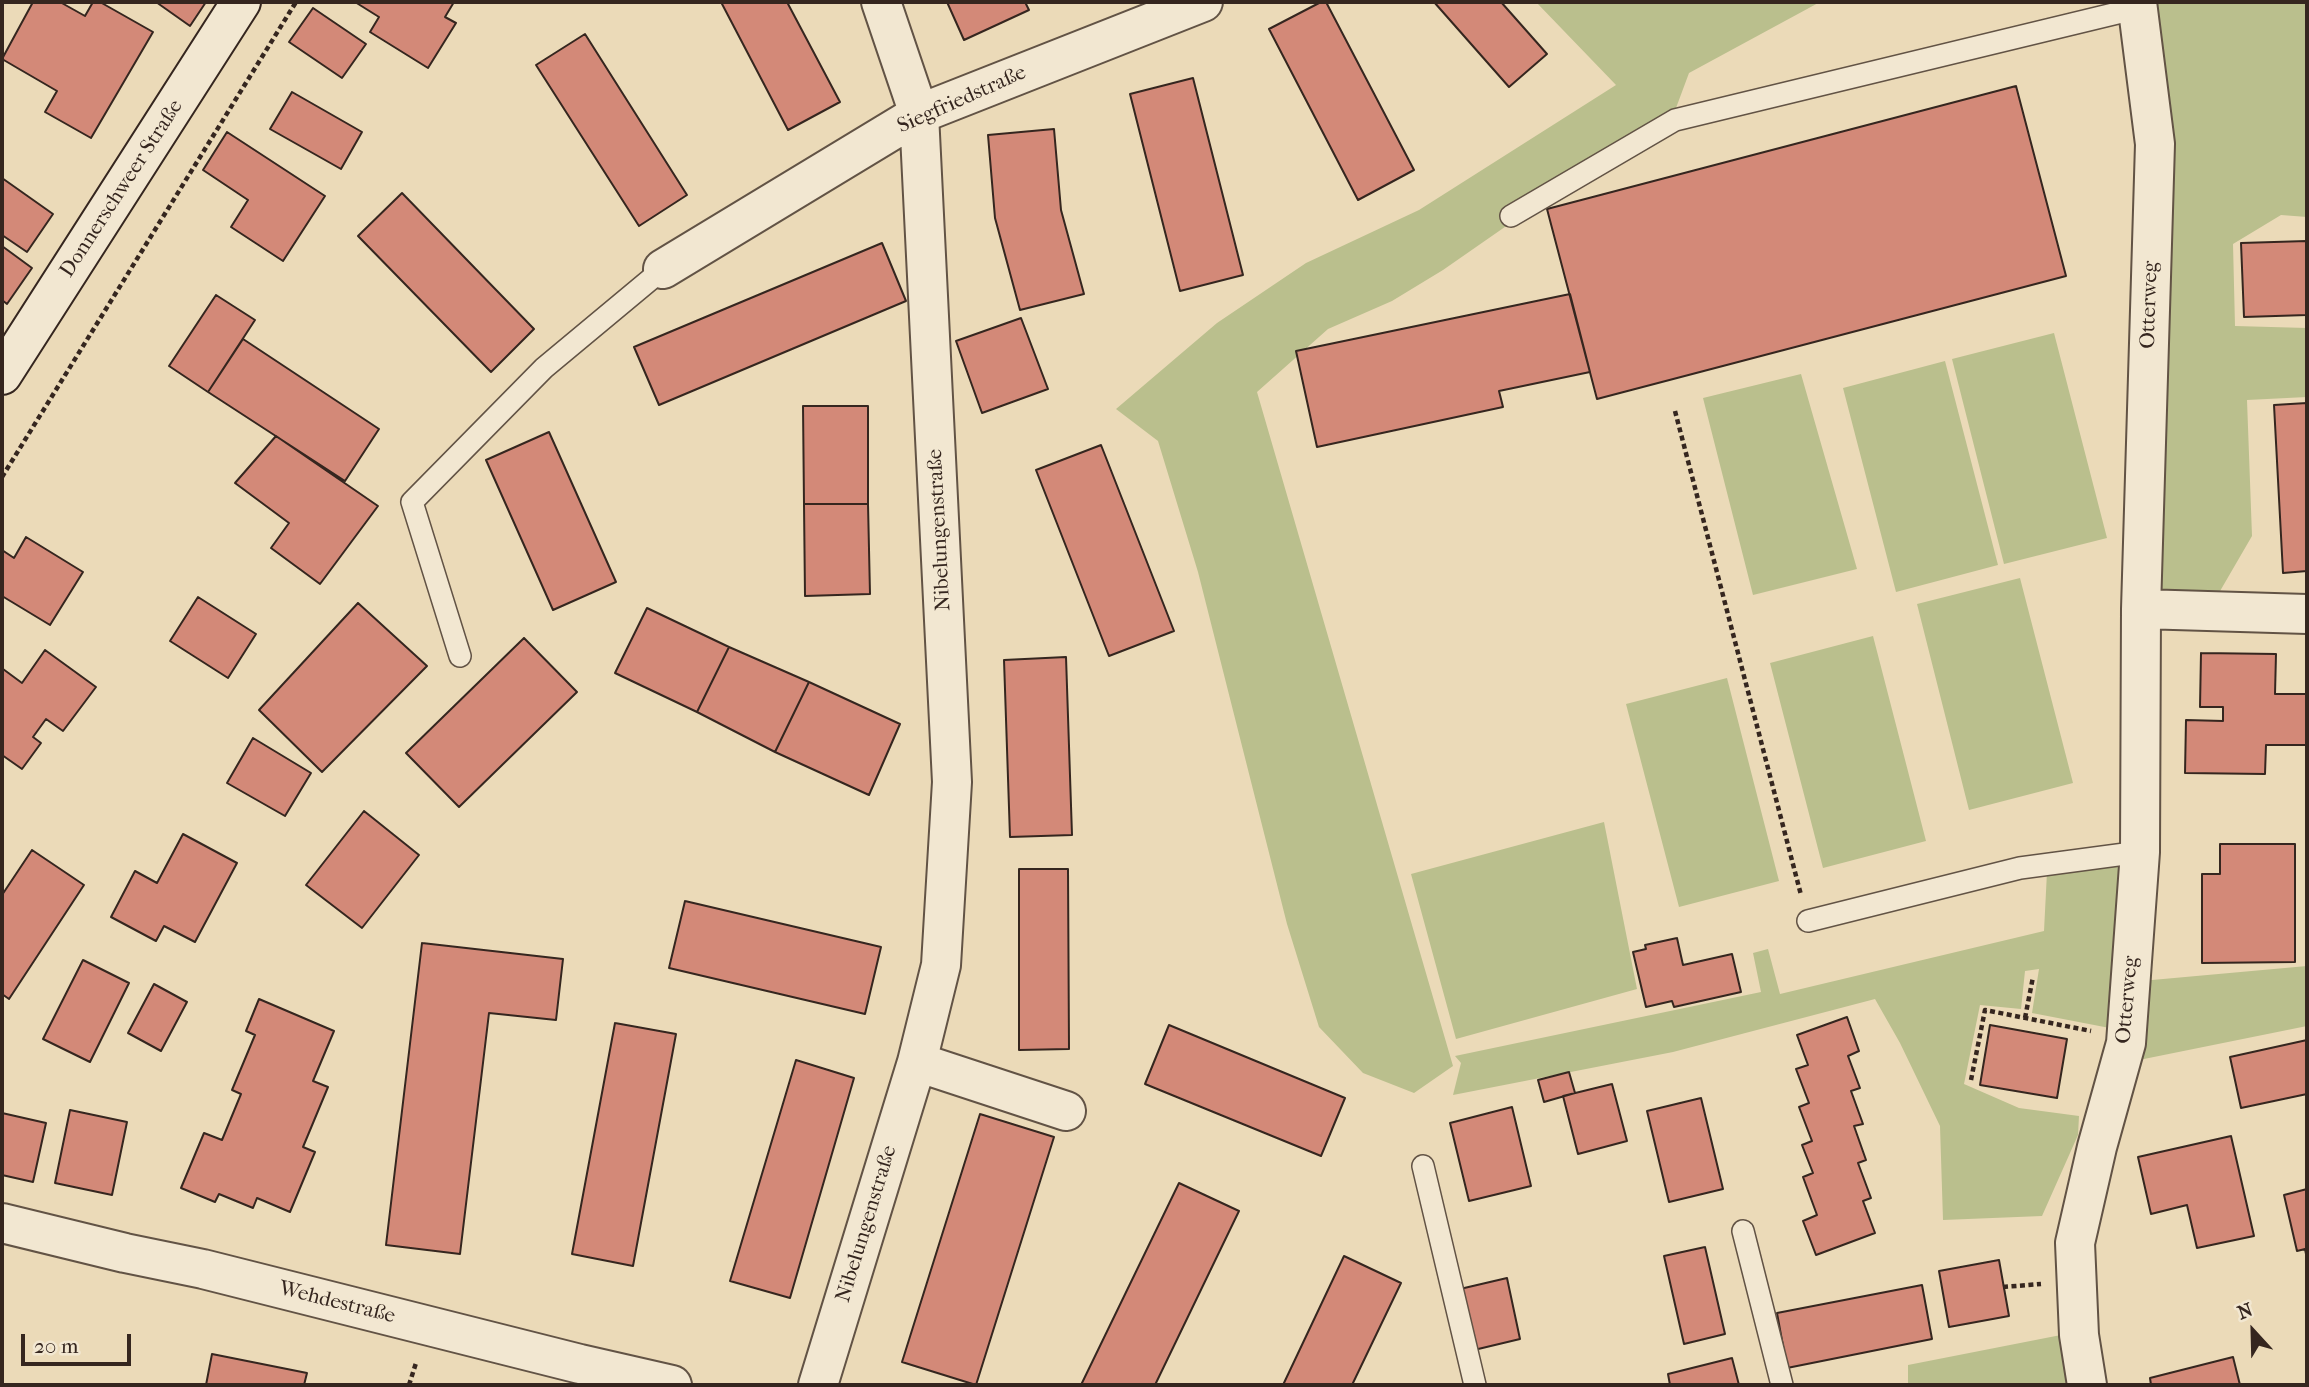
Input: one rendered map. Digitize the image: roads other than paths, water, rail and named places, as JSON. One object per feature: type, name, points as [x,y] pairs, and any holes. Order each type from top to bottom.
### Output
[{"type":"street","name":"Donnerschweer Straße","points":[[2,375],[241,2]]},
{"type":"street","name":"Nibelungenstraße","points":[[818,1385],[917,1062],[941,965],[952,782],[919,114],[881,2]]},
{"type":"street","name":"Siegfriedstraße","points":[[663,269],[919,114],[1203,2]]},
{"type":"street","name":"Otterweg","points":[[2087,1385],[2079,1335],[2075,1243],[2126,1038],[2140,852],[2141,609],[2155,144],[2137,5]]},
{"type":"street","points":[[2141,609],[2307,614]]},
{"type":"street","points":[[917,1062],[1066,1111]]},
{"type":"street","name":"Wehdestraße","points":[[2,1223],[203,1269],[672,1385]]},
{"type":"lane","points":[[1511,216],[1675,120],[2137,5]]},
{"type":"lane","points":[[460,656],[412,502],[544,368],[663,269]]},
{"type":"lane","points":[[1808,921],[2020,868],[2140,852]]},
{"type":"lane","points":[[1423,1166],[1475,1385]]},
{"type":"lane","points":[[1743,1231],[1782,1385]]}]
